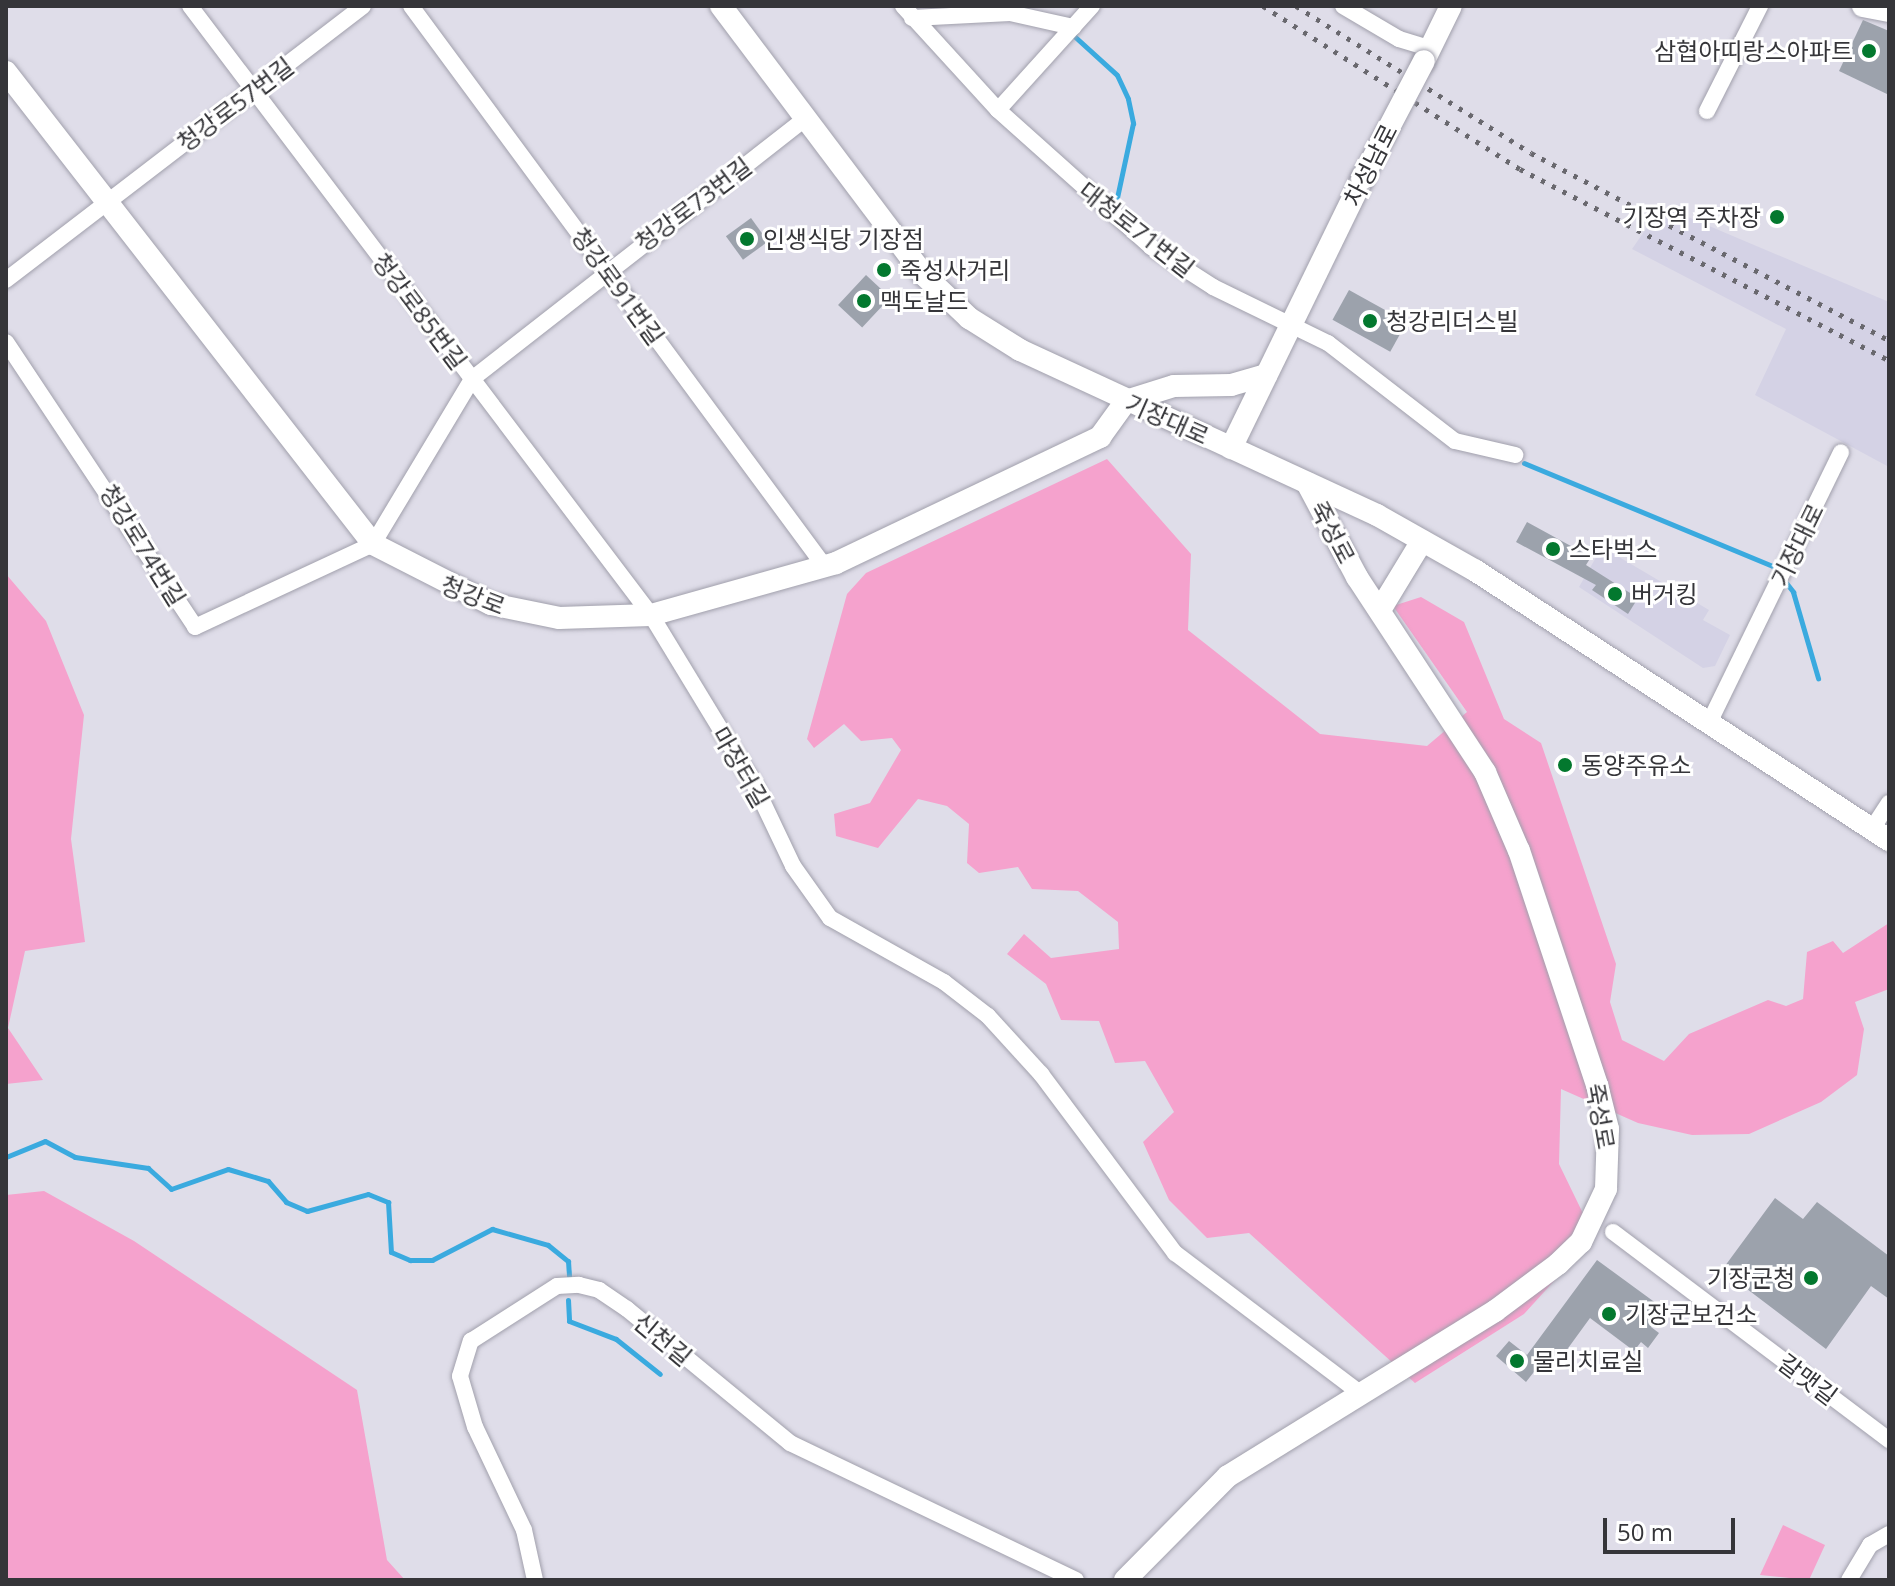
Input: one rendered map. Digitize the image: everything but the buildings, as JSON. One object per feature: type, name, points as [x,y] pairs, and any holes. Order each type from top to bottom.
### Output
[{"type":"main road","name":"기장대로","points":[[721,6],[804,120],[943,297],[1020,350],[1307,483],[1422,541],[1881,834]]},
{"type":"main road","name":"차성남로","points":[[1231,448],[1362,179],[1451,6]]},
{"type":"main road","points":[[1430,49],[1464,6]]},
{"type":"main road","points":[[1863,6],[1889,11]]},
{"type":"main road","name":"청강로","points":[[6,72],[373,544],[460,592],[528,614],[651,615],[825,567],[1100,437],[1126,401]]},
{"type":"main road","points":[[1126,401],[1174,386],[1231,385],[1267,375]]},
{"type":"main road","name":"죽성로","points":[[1125,1580],[1228,1476],[1495,1311],[1558,1264],[1594,1219],[1609,1163],[1597,1085],[1519,851],[1485,772],[1380,610],[1307,483]]},
{"type":"main road","points":[[1380,610],[1422,541]]},
{"type":"street","name":"청강로85번길","points":[[190,6],[651,615]]},
{"type":"street","name":"청강로57번길","points":[[6,280],[363,6]]},
{"type":"street","name":"청강로91번길","points":[[411,6],[825,567]]},
{"type":"street","points":[[998,110],[1092,6]]},
{"type":"street","points":[[1343,6],[1399,39],[1430,49]]},
{"type":"street","points":[[1707,111],[1760,6]]},
{"type":"street","name":"대청로71번길","points":[[907,12],[1010,13],[1073,27]]},
{"type":"street","name":"대청로71번길","points":[[907,12],[998,110],[1151,247],[1213,287],[1292,324]]},
{"type":"street","name":"청강로73번길","points":[[373,544],[472,379],[606,270],[804,120]]},
{"type":"street","points":[[1292,324],[1339,351],[1455,441],[1515,455]]},
{"type":"street","name":"청강로74번길","points":[[6,342],[195,627],[373,544]]},
{"type":"street","name":"기장대로","points":[[1709,723],[1841,452]]},
{"type":"street","name":"마장터길","points":[[651,615],[756,788],[793,866],[830,918],[944,982],[988,1016],[1041,1074],[1175,1253],[1360,1393]]},
{"type":"street","name":"기장대로","points":[[1881,834],[1889,803]]},
{"type":"street","name":"갈맷길","points":[[1613,1232],[1889,1440]]},
{"type":"street","name":"신천길","points":[[535,1580],[524,1530],[475,1427],[460,1376],[471,1341],[557,1286],[579,1285],[599,1290],[627,1309],[790,1443],[1076,1580]]},
{"type":"street","points":[[1849,1580],[1870,1545],[1889,1534]]},
{"type":"shaded area","points":[[1662,206],[1889,302],[1889,467],[1755,395],[1786,329],[1632,249]]},
{"type":"shaded area","points":[[1107,459],[1191,554],[1188,630],[1320,734],[1427,746],[1467,712],[1393,606],[1421,597],[1464,622],[1504,719],[1541,743],[1616,964],[1610,1002],[1622,1040],[1664,1061],[1689,1034],[1768,1000],[1786,1006],[1803,999],[1807,952],[1833,941],[1843,953],[1889,923],[1889,989],[1855,1002],[1864,1029],[1857,1075],[1821,1102],[1749,1134],[1692,1135],[1638,1123],[1561,1089],[1559,1164],[1592,1232],[1585,1247],[1524,1314],[1415,1383],[1249,1233],[1207,1238],[1169,1200],[1143,1142],[1174,1112],[1145,1061],[1115,1063],[1099,1021],[1061,1020],[1046,984],[1007,954],[1024,934],[1051,958],[1119,949],[1118,922],[1078,891],[1032,889],[1018,867],[979,873],[967,863],[969,824],[947,806],[918,799],[878,848],[836,836],[834,814],[870,803],[901,750],[892,738],[861,741],[844,724],[814,748],[807,739],[847,594],[866,573]]},
{"type":"shaded area","points":[[1602,547],[1709,610],[1703,620],[1730,635],[1715,666],[1703,668],[1579,587]]},
{"type":"shaded area","points":[[6,574],[46,621],[84,715],[71,839],[85,942],[25,951],[8,1028],[43,1080],[6,1084]]},
{"type":"shaded area","points":[[44,1191],[134,1241],[357,1390],[387,1560],[405,1580],[6,1580],[6,1195]]},
{"type":"shaded area","points":[[1783,1525],[1825,1545],[1809,1580],[1760,1575]]},
{"type":"waterway","points":[[1073,35],[1117,75],[1128,99],[1133,123],[1116,202]]},
{"type":"waterway","points":[[1524,463],[1773,566],[1793,592],[1818,678]]},
{"type":"waterway","points":[[6,1157],[45,1141],[75,1157],[148,1168],[171,1189],[228,1169],[268,1181],[286,1202],[307,1211],[368,1194],[388,1202],[391,1252],[410,1260],[432,1260],[492,1229],[548,1245],[568,1261],[569,1276]]},
{"type":"waterway","points":[[568,1300],[569,1321],[616,1339],[660,1374]]},
{"type":"railway","points":[[1263,6],[1520,169],[1889,360]]},
{"type":"railway","points":[[1296,6],[1531,153],[1889,340]]},
{"type":"place","name":"삼협아띠랑스아파트","points":[[1869,51]]},
{"type":"place","name":"기장역 주차장","points":[[1777,217]]},
{"type":"place","name":"인생식당 기장점","points":[[747,239]]},
{"type":"place","name":"죽성사거리","points":[[884,270]]},
{"type":"place","name":"맥도날드","points":[[864,301]]},
{"type":"place","name":"청강리더스빌","points":[[1370,321]]},
{"type":"place","name":"스타벅스","points":[[1553,549]]},
{"type":"place","name":"버거킹","points":[[1615,594]]},
{"type":"place","name":"동양주유소","points":[[1565,765]]},
{"type":"place","name":"기장군청","points":[[1811,1278]]},
{"type":"place","name":"기장군보건소","points":[[1609,1314]]},
{"type":"place","name":"물리치료실","points":[[1517,1361]]}]
